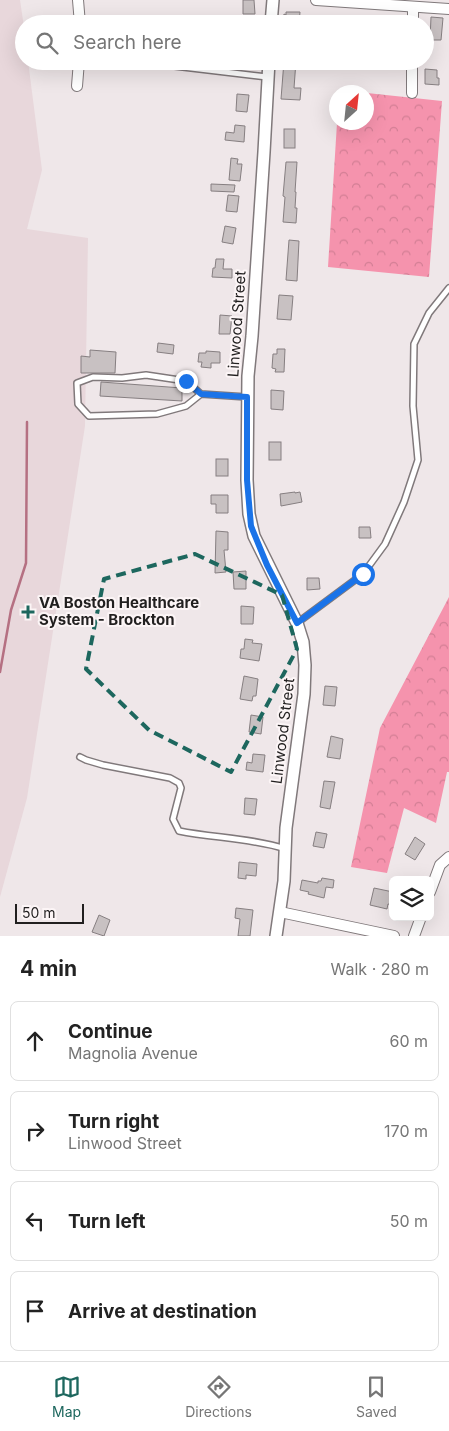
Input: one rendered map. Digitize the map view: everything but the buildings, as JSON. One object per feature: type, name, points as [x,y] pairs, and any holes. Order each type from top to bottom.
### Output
[{"type":"street","points":[[78,0],[79,15]]},
{"type":"street","points":[[272,15],[273,0]]},
{"type":"street","points":[[316,0],[449,9]]},
{"type":"street","points":[[413,7],[413,15]]},
{"type":"street","points":[[77,86],[78,70]]},
{"type":"street","name":"Linwood Street","points":[[268,70],[247,397],[247,480],[251,526],[267,565],[297,623],[303,642],[306,665],[276,936]]},
{"type":"street","points":[[412,70],[412,93]]},
{"type":"street","points":[[434,881],[440,865],[449,856]]},
{"type":"street","points":[[280,912],[394,936]]},
{"type":"street","points":[[414,936],[420,921]]},
{"type":"lane","points":[[208,70],[268,77]]},
{"type":"lane","points":[[297,623],[363,574],[385,544],[397,519],[418,460],[413,406],[414,344],[429,312],[449,288]]},
{"type":"lane","points":[[201,394],[186,406],[157,414],[89,416],[78,404],[77,383],[93,377],[122,378],[146,375],[186,381],[201,394],[247,397]]},
{"type":"lane","points":[[80,757],[103,765],[170,778],[179,783],[181,788],[173,819],[179,831],[268,844],[286,849]]},
{"type":"highlighted area","points":[[195,554],[282,595],[297,649],[231,772],[149,730],[86,669],[104,579]]},
{"type":"shaded area","name":"VA Boston Healthcare System - Brockton","points":[[0,0],[20,0],[22,15],[15,15],[15,70],[29,70],[42,170],[27,229],[88,238],[85,426],[27,798],[0,897]]},
{"type":"green space","points":[[374,94],[442,101],[429,277],[328,267],[337,130],[374,130]]},
{"type":"green space","points":[[449,597],[449,772],[447,772],[436,823],[404,808],[387,873],[351,867],[380,728]]},
{"type":"waterway","points":[[0,672],[11,610],[26,563],[27,422]]},
{"type":"place","name":"VA Boston Healthcare System - Brockton","points":[[28,612]]},
{"type":"route","points":[[186,381],[201,394],[247,397],[247,480],[251,526],[267,565],[297,623],[363,574]]}]
